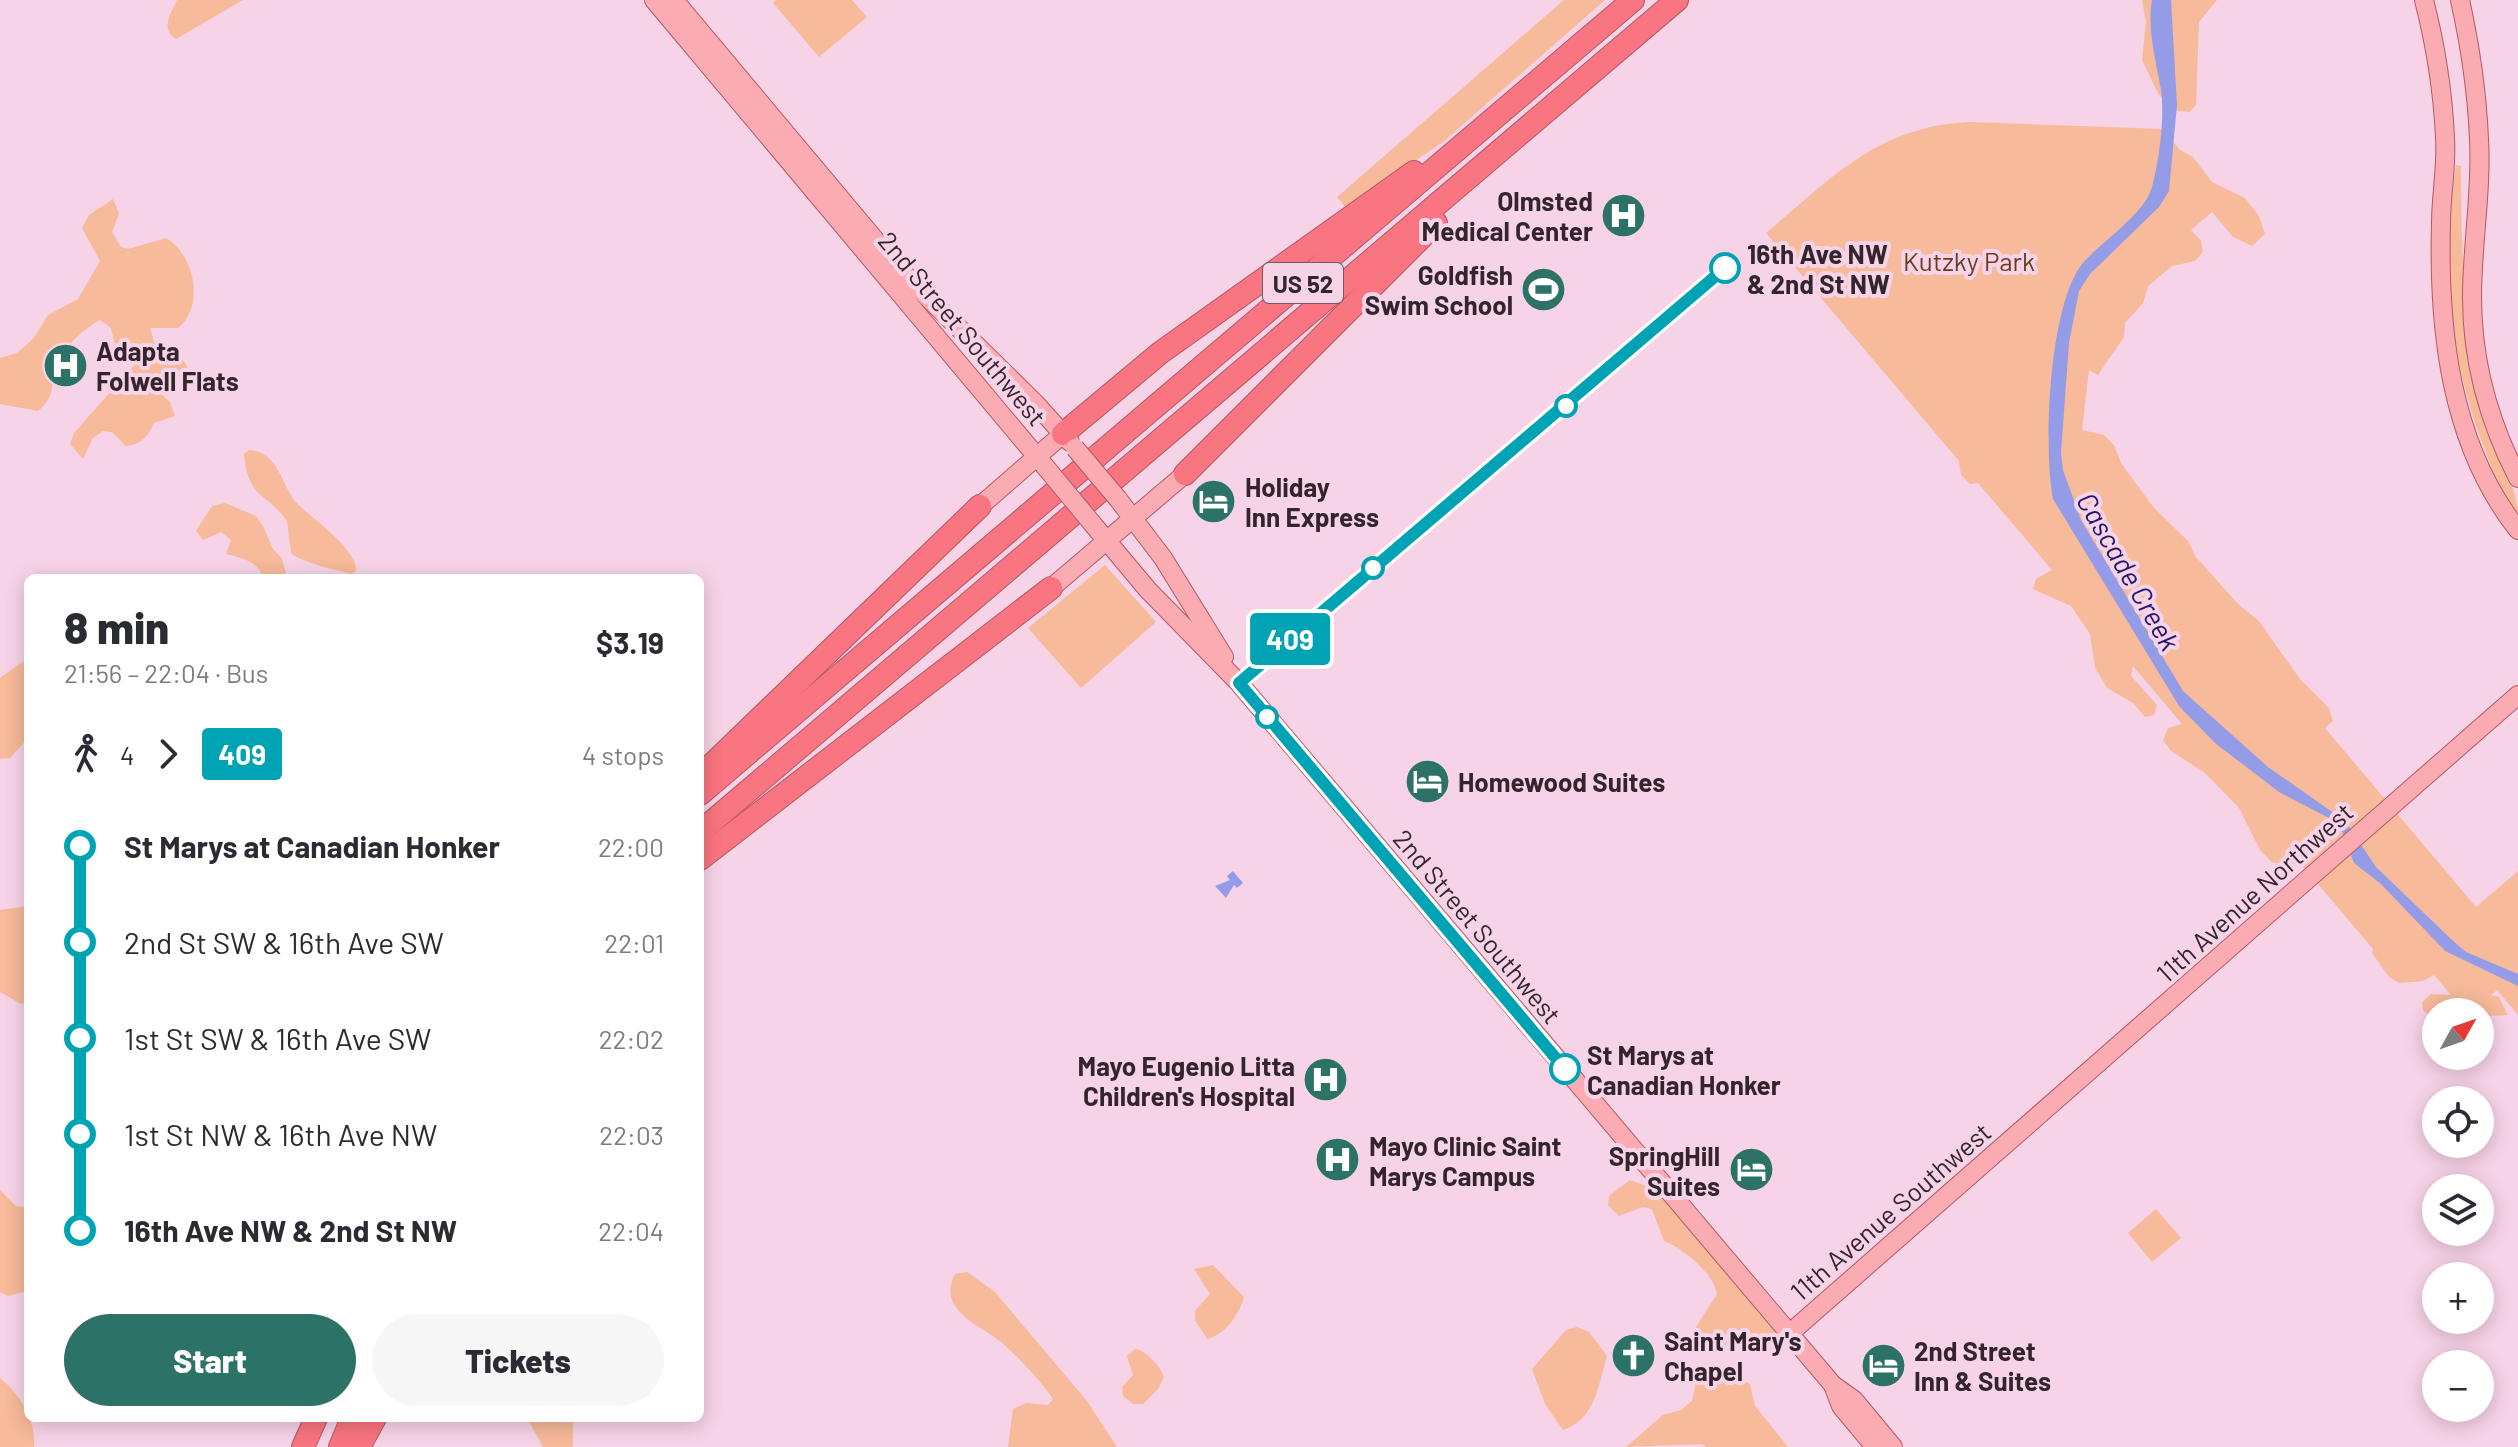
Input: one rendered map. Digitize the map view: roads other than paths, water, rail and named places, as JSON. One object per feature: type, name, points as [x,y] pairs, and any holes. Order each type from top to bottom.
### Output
[{"type":"highway","name":"US 52","points":[[704,791],[1633,0]]},
{"type":"highway","name":"US 52","points":[[704,829],[1677,0]]},
{"type":"highway","points":[[1069,441],[1189,331],[1363,206],[1498,115]]},
{"type":"highway","points":[[1185,474],[1361,301],[1516,139]]},
{"type":"highway","points":[[704,772],[980,506]]},
{"type":"highway","points":[[704,856],[1051,588]]},
{"type":"highway","points":[[340,1447],[350,1422]]},
{"type":"highway","points":[[359,1447],[373,1422]]},
{"type":"main road","name":"2nd Street Southwest","points":[[654,0],[922,324],[1148,590],[1239,683],[1833,1385],[1854,1400],[1893,1447]]},
{"type":"main road","name":"2nd Street Southwest","points":[[674,0],[902,272],[1069,441],[1134,518],[1183,588],[1239,683]]},
{"type":"main road","points":[[2424,0],[2445,140],[2440,303],[2446,348],[2472,450],[2491,490],[2518,530]]},
{"type":"main road","points":[[2460,0],[2472,64],[2479,139],[2472,296],[2474,339],[2482,386],[2518,478]]},
{"type":"main road","points":[[2494,422],[2508,437],[2518,441]]},
{"type":"main road","points":[[980,506],[1042,464],[1069,441]]},
{"type":"main road","points":[[1051,588],[1185,474]]},
{"type":"main road","name":"11th Avenue Northwest","points":[[2025,1129],[2518,695]]},
{"type":"main road","name":"11th Avenue Southwest","points":[[1790,1333],[2025,1129]]},
{"type":"main road","name":"2nd Street Southwest","points":[[1833,1385],[1841,1406],[1875,1447]]},
{"type":"water","points":[[2152,0],[2171,0],[2177,105],[2169,191],[2159,207],[2090,274],[2079,291],[2069,343],[2061,453],[2063,470],[2081,520],[2183,691],[2268,767],[2345,821],[2376,867],[2451,939],[2466,952],[2518,974],[2518,986],[2445,951],[2381,884],[2354,863],[2341,829],[2333,820],[2279,792],[2215,743],[2179,706],[2053,499],[2049,412],[2056,342],[2063,310],[2083,263],[2132,217],[2148,197],[2157,164],[2162,101],[2151,34]]},
{"type":"water","points":[[1233,871],[1243,883],[1237,888],[1234,885],[1226,898],[1215,886],[1230,880],[1227,876]]},
{"type":"place","name":"Olmsted Medical Center","points":[[1624,215]]},
{"type":"place","name":"16th Ave NW & 2nd St NW","points":[[1725,268]]},
{"type":"place","name":"Goldfish Swim School","points":[[1544,289]]},
{"type":"place","name":"Adapta Folwell Flats","points":[[65,365]]},
{"type":"place","name":"Holiday Inn Express","points":[[1214,501]]},
{"type":"place","name":"Homewood Suites","points":[[1427,781]]},
{"type":"place","name":"St Marys at Canadian Honker","points":[[1565,1069]]},
{"type":"place","name":"Mayo Eugenio Litta Children's Hospital","points":[[1326,1080]]},
{"type":"place","name":"Mayo Clinic Saint Marys Campus","points":[[1338,1160]]},
{"type":"place","name":"SpringHill Suites","points":[[1751,1170]]},
{"type":"place","name":"Saint Mary's Chapel","points":[[1633,1355]]},
{"type":"place","name":"2nd Street Inn & Suites","points":[[1883,1365]]},
{"type":"park label","name":"Kutzky Park","points":[[1969,260]]},
{"type":"water label","name":"Cascade Creek","points":[[2129,571]]}]
